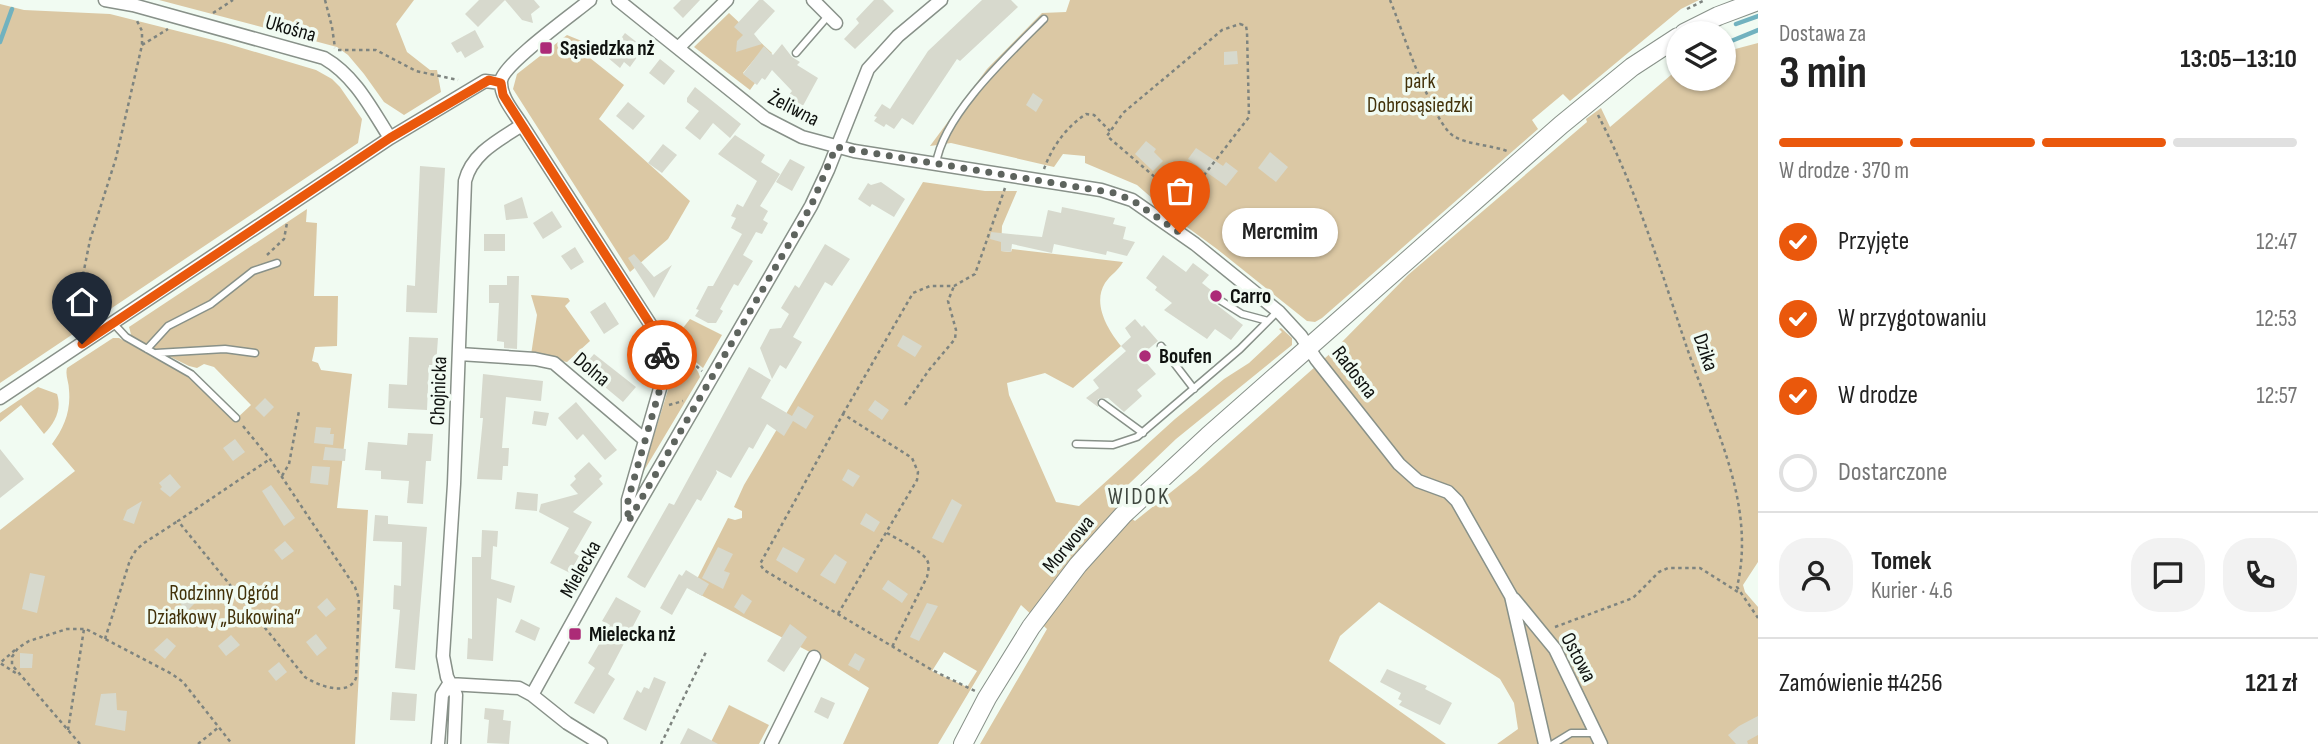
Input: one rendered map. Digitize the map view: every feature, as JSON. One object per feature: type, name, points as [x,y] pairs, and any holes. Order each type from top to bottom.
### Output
[{"type":"main road","points":[[1709,21],[1758,1]]},
{"type":"main road","name":"Radosna","points":[[1308,347],[1592,99],[1666,45]]},
{"type":"main road","name":"Morwowa","points":[[963,744],[987,698],[1031,627],[1104,535],[1150,488],[1308,347]]},
{"type":"street","name":"Ukośna","points":[[105,0],[324,58],[339,67],[351,80],[390,138]]},
{"type":"street","points":[[590,0],[518,58],[504,72],[501,83],[503,95],[652,327],[661,349],[663,378],[628,500],[628,522]]},
{"type":"street","name":"Żeliwna","points":[[618,0],[765,118],[802,137],[836,147],[1101,190],[1132,200],[1195,244],[1278,311],[1308,347]]},
{"type":"street","points":[[679,47],[727,0]]},
{"type":"street","points":[[813,0],[832,19]]},
{"type":"street","name":"Mielecka","points":[[532,695],[628,522],[811,206],[869,69],[898,36],[941,0]]},
{"type":"street","points":[[0,398],[390,138],[485,81],[501,83]]},
{"type":"street","name":"Chojnicka","points":[[454,744],[457,702],[454,690],[449,684],[443,656],[454,484],[465,181],[472,162],[485,149],[522,125]]},
{"type":"street","name":"Radosna","points":[[1308,347],[1399,464],[1418,481],[1448,492],[1457,501],[1511,596],[1545,744]]},
{"type":"street","name":"Dolna","points":[[459,355],[535,359],[554,363],[645,440]]},
{"type":"street","name":"Ostowa","points":[[1511,596],[1555,649],[1598,738]]},
{"type":"street","points":[[771,744],[814,657]]},
{"type":"street","points":[[449,684],[519,688],[601,744]]},
{"type":"street","name":"Chojnicka","points":[[438,744],[442,695],[449,684]]},
{"type":"lane","points":[[796,53],[832,19]]},
{"type":"lane","points":[[936,164],[942,141],[952,124],[1002,61],[1044,19]]},
{"type":"lane","points":[[147,349],[160,331],[211,304],[253,271],[277,263]]},
{"type":"lane","points":[[1218,299],[1242,314],[1268,321]]},
{"type":"lane","points":[[1076,444],[1113,445],[1140,435],[1278,311]]},
{"type":"lane","points":[[113,323],[125,337],[191,374],[236,418]]},
{"type":"lane","points":[[1161,346],[1194,389]]},
{"type":"lane","points":[[155,353],[225,349],[255,353]]},
{"type":"lane","points":[[1102,403],[1140,435]]},
{"type":"lane","points":[[1553,744],[1571,733],[1598,738]]},
{"type":"path","points":[[208,16],[233,0]]},
{"type":"path","points":[[324,0],[334,34],[334,51],[376,50],[416,71],[464,82]]},
{"type":"path","points":[[1390,0],[1433,109],[1451,135],[1460,140],[1502,149],[1521,159]]},
{"type":"path","points":[[1687,9],[1705,0]]},
{"type":"path","points":[[82,344],[77,316],[78,300],[95,221],[116,158],[143,38],[138,24],[123,3]]},
{"type":"path","points":[[1234,25],[1245,26],[1249,117],[1188,196],[1177,196],[1107,136],[1110,131],[1124,113],[1222,30],[1234,25]]},
{"type":"path","points":[[142,46],[174,26]]},
{"type":"path","name":"Dzika","points":[[1592,99],[1637,207],[1721,437],[1742,522],[1738,592]]},
{"type":"path","points":[[1046,164],[1057,142],[1086,114],[1094,115],[1110,131]]},
{"type":"path","points":[[987,698],[892,647],[764,570],[760,564],[913,293],[930,286],[954,286],[975,274],[1007,176]]},
{"type":"path","points":[[253,271],[284,239],[287,206]]},
{"type":"path","points":[[905,405],[955,339],[956,330],[948,301],[954,286]]},
{"type":"path","points":[[668,337],[705,373]]},
{"type":"path","points":[[653,412],[690,399]]},
{"type":"path","points":[[282,476],[289,464],[299,411]]},
{"type":"path","points":[[838,614],[917,480],[916,464],[912,458],[843,414]]},
{"type":"path","points":[[178,521],[305,677],[324,686],[348,688],[354,684],[359,599],[355,586],[270,459],[236,418]]},
{"type":"path","points":[[104,639],[130,560],[136,550],[270,459]]},
{"type":"path","points":[[886,533],[921,554],[927,559],[929,566],[927,577],[892,647]]},
{"type":"path","points":[[1543,632],[1633,598],[1659,572],[1668,568],[1700,568],[1738,592],[1758,618]]},
{"type":"path","points":[[22,677],[0,663],[29,641],[46,634],[67,629],[84,629],[183,682],[232,744]]},
{"type":"path","points":[[68,730],[84,629]]},
{"type":"path","points":[[18,648],[12,657],[12,665],[80,744]]},
{"type":"path","points":[[661,744],[706,652]]},
{"type":"path","points":[[198,744],[219,727]]},
{"type":"green space","points":[[159,0],[414,0],[396,24],[407,52],[430,70],[437,70],[441,92],[404,115],[384,102],[348,55],[337,47]]},
{"type":"green space","name":"park Dobrosąsiedzki","points":[[1070,0],[1699,0],[1681,9],[1570,101],[1563,94],[1532,120],[1538,129],[1315,322],[1307,321],[1176,219],[1137,185],[1085,163],[1085,156],[1063,154],[1054,167],[951,143],[930,146],[987,69],[1042,13],[1066,12]]},
{"type":"green space","points":[[0,4],[24,10],[110,14],[225,43],[316,70],[340,87],[362,119],[358,143],[0,383]]},
{"type":"green space","points":[[729,13],[772,53],[765,61],[758,55],[743,73],[755,83],[750,90],[694,47]]},
{"type":"green space","points":[[567,35],[589,44],[590,58],[624,85],[599,119],[690,201],[668,239],[630,272],[513,89],[517,74]]},
{"type":"green space","points":[[1758,43],[1758,562],[1743,585],[1745,592],[1758,607],[1758,744],[1497,744],[1518,729],[1514,703],[1500,679],[1379,602],[1340,636],[1329,661],[1446,744],[980,744],[1047,629],[1021,605],[938,744],[843,744],[869,688],[825,660],[695,592],[697,579],[728,518],[742,518],[742,511],[734,507],[744,485],[923,182],[985,191],[1017,191],[1002,226],[1001,251],[1011,252],[1012,249],[1123,262],[1105,283],[1100,299],[1107,325],[1121,346],[1073,388],[1045,373],[1007,383],[1009,395],[1056,502],[1079,506],[1175,419],[1224,379],[1249,363],[1282,332],[1279,329],[1292,338],[1292,345],[1176,439],[1109,503],[1135,521],[1196,472],[1333,351],[1408,275],[1587,122],[1586,119],[1601,108],[1610,127],[1666,79],[1666,91],[1736,91],[1736,49]],"holes":[[[944,652],[977,671],[967,687],[932,671]]]},
{"type":"green space","name":"Rodzinny Ogród Działkowy „Bukowina”","points":[[307,209],[306,222],[317,223],[314,296],[338,296],[337,346],[315,347],[312,361],[318,363],[321,370],[352,374],[337,508],[368,510],[355,744],[0,744],[0,530],[75,471],[52,444],[68,412],[67,368],[113,338],[119,338],[194,381],[234,421],[251,405],[214,367],[204,364],[197,368],[189,366],[132,338],[129,327]]},
{"type":"green space","points":[[531,295],[568,298],[570,301],[565,306],[590,341],[567,362],[531,355],[537,315]]},
{"type":"green space","points":[[690,319],[722,335],[703,368],[686,354],[675,338]]},
{"type":"green space","points":[[673,344],[693,364],[700,377],[642,474],[672,377],[668,346]]},
{"type":"green space","points":[[38,387],[57,394],[59,405],[56,416],[44,434],[21,405],[0,422],[0,413]]},
{"type":"green space","points":[[729,705],[769,725],[759,744],[710,744]]},
{"type":"building","points":[[479,0],[505,0],[478,27],[465,14]]},
{"type":"building","points":[[505,0],[534,0],[540,7],[531,14],[533,23],[522,20]]},
{"type":"building","points":[[681,0],[700,0],[683,18],[673,8]]},
{"type":"building","points":[[759,0],[763,0],[775,11],[754,34],[762,44],[736,52],[737,41],[743,35],[734,27]]},
{"type":"building","points":[[874,0],[883,0],[894,11],[855,49],[844,39],[859,23],[856,19]]},
{"type":"building","points":[[982,0],[1011,0],[1018,7],[960,61],[957,59],[913,125],[902,118],[894,129],[874,121],[877,117],[874,116],[882,104],[890,109],[928,51]]},
{"type":"building","points":[[475,30],[484,47],[465,58],[461,51],[457,53],[451,43]]},
{"type":"building","points":[[625,33],[639,44],[635,49],[640,53],[630,67],[624,62],[620,68],[607,57]]},
{"type":"building","points":[[782,44],[792,57],[800,62],[797,65],[818,78],[798,115],[782,104],[792,91],[772,70],[765,80],[762,78],[757,85],[743,74],[764,46],[773,55]]},
{"type":"building","points":[[1237,51],[1238,64],[1224,65],[1224,52]]},
{"type":"building","points":[[660,59],[675,71],[664,85],[649,73]]},
{"type":"building","points":[[695,87],[741,124],[730,138],[713,123],[700,140],[685,128],[699,111],[687,102]]},
{"type":"building","points":[[1033,93],[1043,100],[1036,112],[1026,105]]},
{"type":"building","points":[[628,102],[645,116],[633,130],[616,116]]},
{"type":"building","points":[[735,135],[765,155],[761,162],[780,174],[760,206],[768,211],[763,220],[768,223],[762,234],[756,232],[743,255],[753,261],[738,286],[734,284],[720,309],[723,311],[716,323],[708,323],[695,316],[699,310],[696,309],[708,286],[713,286],[742,234],[731,228],[736,218],[731,216],[737,204],[743,207],[757,181],[718,154]]},
{"type":"building","points":[[1146,141],[1156,149],[1154,152],[1163,161],[1153,171],[1135,154]]},
{"type":"building","points":[[663,144],[677,155],[662,173],[648,163]]},
{"type":"building","points":[[1196,148],[1223,166],[1226,162],[1238,171],[1226,186],[1188,159]]},
{"type":"building","points":[[1270,152],[1288,167],[1276,182],[1258,168]]},
{"type":"building","points":[[790,159],[805,167],[792,191],[776,182]]},
{"type":"building","points":[[420,166],[445,168],[437,313],[406,312],[407,285],[415,286]]},
{"type":"building","points":[[881,182],[905,199],[894,217],[858,199],[868,183],[871,185]]},
{"type":"building","points":[[522,197],[528,218],[506,220],[504,205]]},
{"type":"building","points":[[1062,207],[1115,218],[1113,224],[1126,227],[1123,239],[1135,242],[1127,256],[1107,251],[1106,255],[1054,244],[1052,253],[1012,244],[1011,252],[1001,251],[1001,242],[990,239],[991,232],[1042,237],[1048,210],[1061,213]]},
{"type":"building","points":[[552,211],[562,227],[543,239],[533,223]]},
{"type":"building","points":[[484,234],[505,234],[505,251],[484,251]]},
{"type":"building","points":[[825,244],[850,259],[832,286],[825,282],[793,337],[802,342],[786,369],[780,365],[772,379],[760,348],[770,329],[781,328],[789,314],[781,308],[795,285],[799,288]]},
{"type":"building","points":[[575,247],[584,262],[571,270],[561,256]]},
{"type":"building","points":[[634,254],[654,277],[672,265],[654,298],[628,258]]},
{"type":"building","points":[[1163,255],[1186,272],[1193,263],[1209,275],[1202,283],[1216,294],[1213,302],[1243,325],[1231,340],[1215,329],[1207,339],[1164,310],[1172,303],[1155,290],[1157,287],[1146,278]]},
{"type":"building","points":[[507,276],[519,276],[517,349],[504,348],[504,342],[497,341],[499,303],[489,303],[489,285],[507,285]]},
{"type":"building","points":[[605,302],[619,324],[604,334],[590,312]]},
{"type":"building","points":[[1135,319],[1158,341],[1145,352],[1148,357],[1144,360],[1156,374],[1137,390],[1142,396],[1124,412],[1108,398],[1098,399],[1098,407],[1086,398],[1099,388],[1093,380],[1126,351],[1121,346],[1131,337],[1125,328]]},
{"type":"building","points":[[903,335],[922,346],[915,357],[897,346]]},
{"type":"building","points":[[409,337],[438,338],[436,365],[429,365],[427,410],[388,408],[389,384],[407,385]]},
{"type":"building","points":[[594,354],[636,387],[623,402],[582,368]]},
{"type":"building","points":[[749,367],[771,380],[761,398],[792,416],[798,406],[814,416],[806,429],[793,421],[784,436],[767,424],[753,449],[749,447],[731,478],[716,470],[717,473],[701,501],[697,499],[645,588],[627,577],[669,503],[674,505]]},
{"type":"building","points":[[483,374],[543,381],[541,401],[506,397],[502,448],[509,448],[508,466],[503,466],[502,480],[477,479],[483,418],[480,418]]},
{"type":"building","points":[[265,398],[274,407],[264,417],[255,408]]},
{"type":"building","points":[[875,400],[889,410],[882,420],[868,410]]},
{"type":"building","points":[[576,402],[617,450],[605,460],[583,434],[577,440],[558,418]]},
{"type":"building","points":[[534,411],[549,413],[546,426],[532,424]]},
{"type":"building","points":[[316,427],[331,428],[330,434],[334,434],[333,445],[314,443]]},
{"type":"building","points":[[408,433],[433,434],[431,461],[426,461],[423,504],[407,503],[409,481],[381,479],[381,471],[365,470],[368,442],[407,445]]},
{"type":"building","points":[[235,439],[245,452],[233,461],[223,448]]},
{"type":"building","points":[[325,447],[346,449],[345,461],[323,460]]},
{"type":"building","points":[[0,449],[24,479],[0,498]]},
{"type":"building","points":[[589,462],[602,476],[599,479],[603,484],[573,512],[592,522],[574,553],[579,556],[570,573],[550,563],[569,528],[539,512],[541,504],[578,494],[570,485],[576,479],[574,476]]},
{"type":"building","points":[[312,466],[330,467],[328,485],[310,483]]},
{"type":"building","points":[[848,469],[860,476],[853,487],[842,480]]},
{"type":"building","points":[[170,474],[181,487],[170,497],[160,489],[162,487],[159,483]]},
{"type":"building","points":[[271,485],[295,518],[284,526],[262,491]]},
{"type":"building","points":[[517,492],[538,494],[537,511],[515,509]]},
{"type":"building","points":[[952,499],[962,505],[943,543],[932,538]]},
{"type":"building","points":[[142,501],[134,524],[123,520],[127,510]]},
{"type":"building","points":[[866,513],[880,522],[874,532],[860,524]]},
{"type":"building","points":[[375,515],[388,516],[388,524],[427,527],[415,670],[395,668],[400,610],[393,609],[394,585],[401,586],[402,542],[373,541]]},
{"type":"building","points":[[482,530],[498,531],[497,547],[493,546],[491,579],[515,586],[511,603],[497,598],[493,661],[467,659],[468,638],[472,639],[472,557],[481,557]]},
{"type":"building","points":[[285,541],[294,551],[282,560],[274,550]]},
{"type":"building","points":[[718,547],[733,554],[724,571],[730,573],[723,589],[702,578]]},
{"type":"building","points":[[783,547],[805,559],[797,573],[776,560]]},
{"type":"building","points":[[835,554],[847,562],[835,584],[820,575]]},
{"type":"building","points":[[686,570],[709,584],[702,596],[687,588],[672,615],[660,608],[679,574],[682,576]]},
{"type":"building","points":[[30,573],[45,576],[37,613],[22,609]]},
{"type":"building","points":[[888,580],[908,594],[902,603],[882,589]]},
{"type":"building","points":[[187,593],[195,603],[187,611],[178,601]]},
{"type":"building","points":[[742,594],[752,601],[744,614],[734,607]]},
{"type":"building","points":[[616,597],[641,611],[608,674],[615,679],[594,714],[574,703],[595,668],[588,663],[610,625],[602,621]]},
{"type":"building","points":[[327,598],[336,609],[326,617],[317,607]]},
{"type":"building","points":[[927,603],[938,606],[919,641],[910,637]]},
{"type":"building","points":[[521,619],[540,628],[535,641],[515,632]]},
{"type":"building","points":[[790,624],[807,637],[784,672],[767,661]]},
{"type":"building","points":[[316,634],[327,648],[317,656],[306,642]]},
{"type":"building","points":[[231,635],[240,645],[226,656],[218,646]]},
{"type":"building","points":[[167,638],[176,646],[165,659],[154,650]]},
{"type":"building","points":[[20,653],[33,654],[32,668],[20,668]]},
{"type":"building","points":[[855,653],[865,659],[859,671],[848,665]]},
{"type":"building","points":[[279,662],[287,672],[276,681],[268,671]]},
{"type":"building","points":[[1387,669],[1427,686],[1425,689],[1452,703],[1440,725],[1399,705],[1402,701],[1398,699],[1401,693],[1380,682]]},
{"type":"building","points":[[654,677],[666,682],[646,731],[623,719],[637,690],[641,693],[644,687],[649,689]]},
{"type":"building","points":[[392,692],[417,694],[415,721],[390,720]]},
{"type":"building","points":[[116,693],[117,710],[127,711],[125,731],[95,725],[101,694]]},
{"type":"building","points":[[821,697],[835,703],[828,719],[814,712]]},
{"type":"building","points":[[485,708],[504,710],[503,720],[511,721],[509,744],[487,743],[489,720],[484,719]]},
{"type":"building","points":[[1758,716],[1758,735],[1747,741],[1748,744],[1736,744],[1728,735]]},
{"type":"building","points":[[688,728],[718,744],[680,744]]},
{"type":"waterway","points":[[0,42],[12,9]]},
{"type":"waterway","points":[[1736,24],[1758,16]]},
{"type":"waterway","points":[[1736,39],[1758,30]]},
{"type":"way so far","points":[[662,355],[663,378],[628,500],[628,522],[811,206],[836,147],[1114,193],[1132,200],[1180,233]]},
{"type":"place","name":"Sąsiedzka nż","points":[[546,48]]},
{"type":"place","name":"Mercmim","points":[[1180,233]]},
{"type":"place","name":"Carro","points":[[1216,296]]},
{"type":"place","name":"Boufen","points":[[1145,356]]},
{"type":"place","name":"Mielecka nż","points":[[575,634]]},
{"type":"district","name":"WIDOK","points":[[1139,496]]},
{"type":"route","points":[[82,344],[390,138],[489,80],[501,83],[503,95],[652,327],[662,355]]}]
